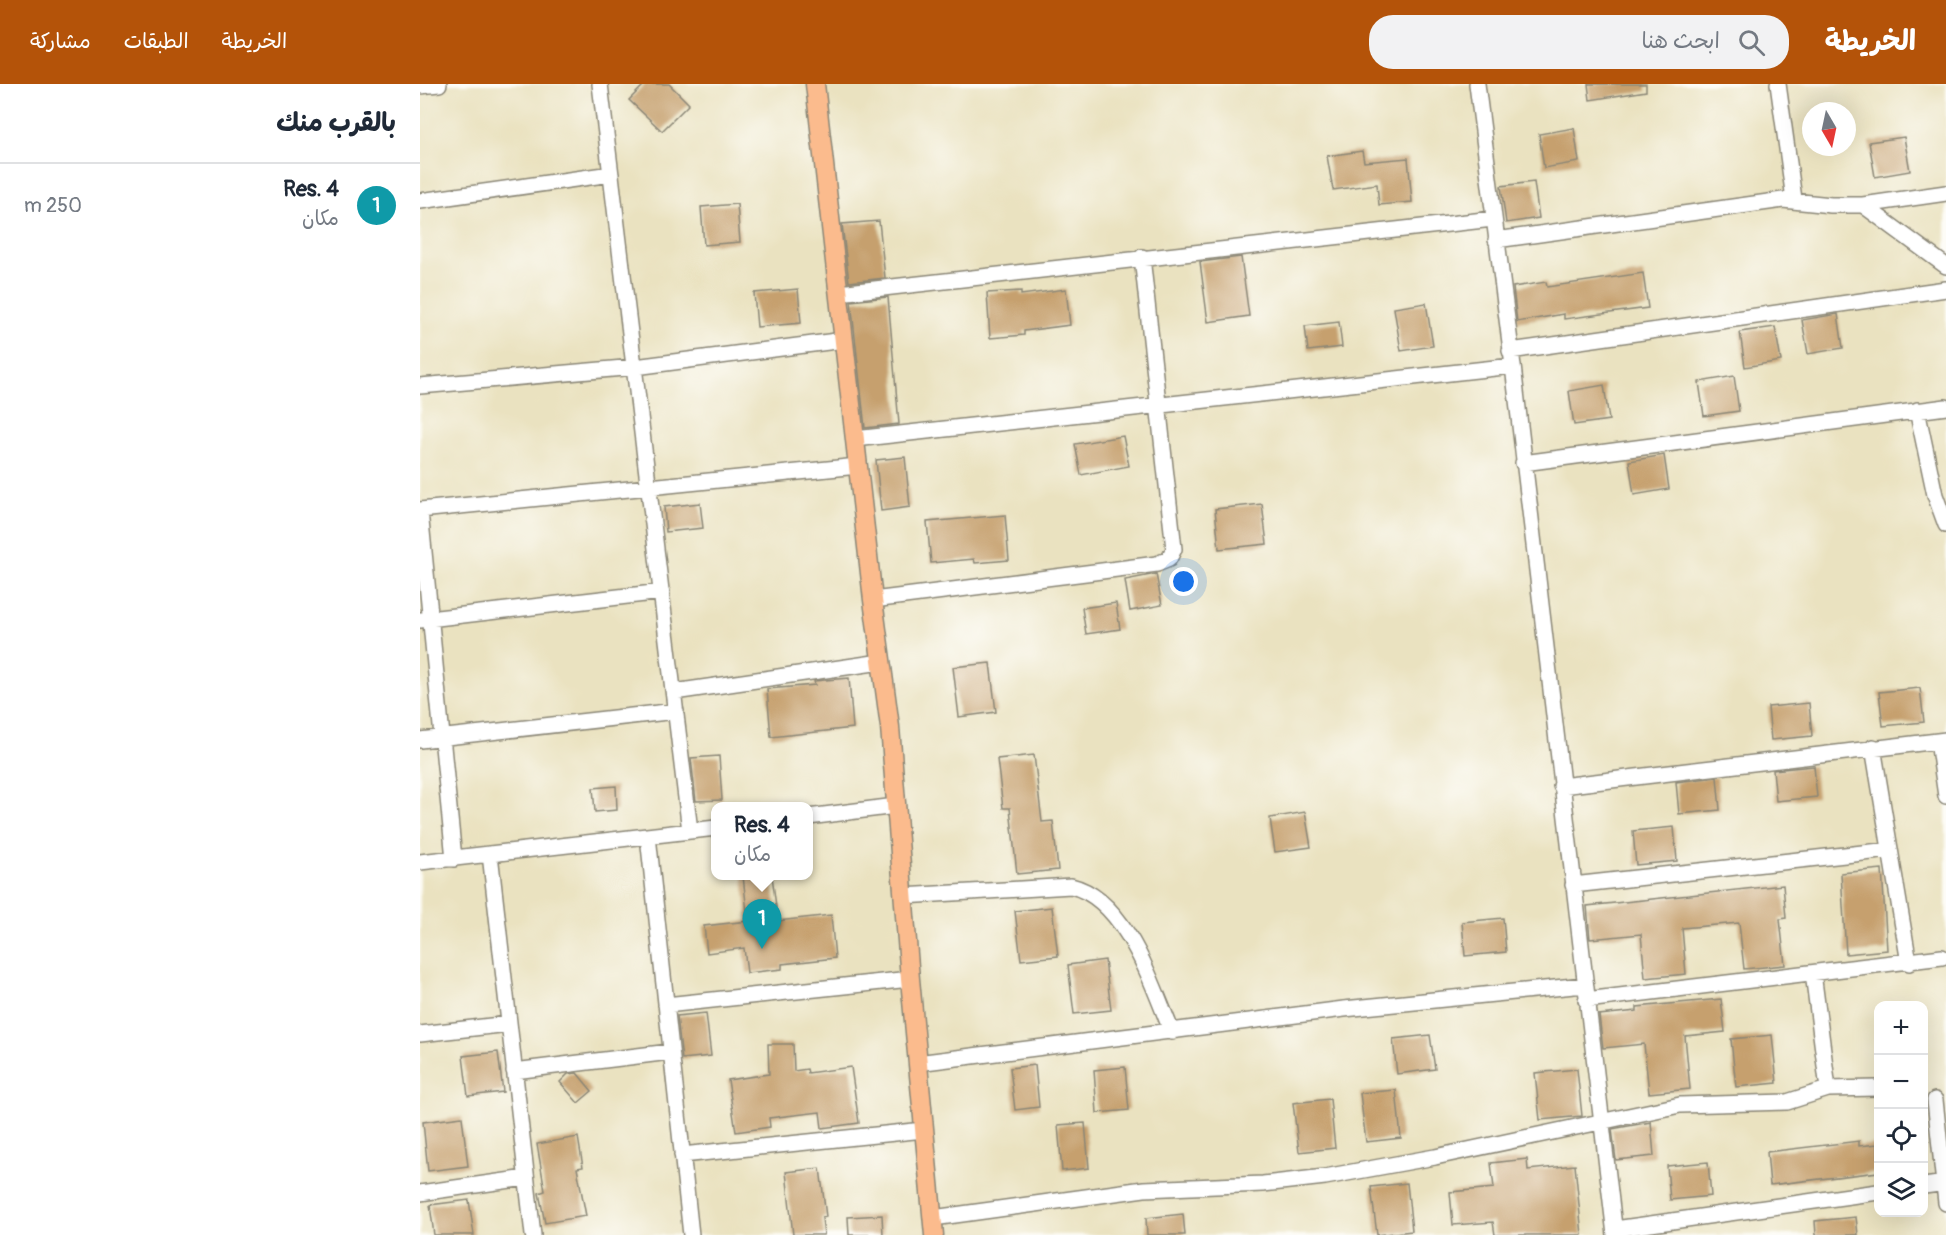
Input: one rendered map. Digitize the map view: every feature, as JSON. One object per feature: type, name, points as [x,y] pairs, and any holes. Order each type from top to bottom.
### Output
[{"type":"main road","points":[[815,84],[881,662],[934,1226]]},
{"type":"street","points":[[420,86],[439,84]]},
{"type":"street","points":[[600,84],[690,831]]},
{"type":"street","points":[[1477,84],[1513,366],[1585,993],[1615,1232],[1874,1193]]},
{"type":"street","points":[[1778,84],[1794,199]]},
{"type":"street","points":[[420,201],[611,174]]},
{"type":"street","points":[[1496,240],[1794,199],[1832,205],[1863,204],[1946,193]]},
{"type":"street","points":[[1863,204],[1946,266]]},
{"type":"street","points":[[838,293],[1493,219]]},
{"type":"street","points":[[873,600],[1157,564],[1169,559],[1173,549],[1142,257]]},
{"type":"street","points":[[1510,351],[1946,289]]},
{"type":"street","points":[[420,386],[634,367],[844,340]]},
{"type":"street","points":[[855,439],[1513,366]]},
{"type":"street","points":[[1523,463],[1946,407]]},
{"type":"street","points":[[1917,410],[1945,522]]},
{"type":"street","points":[[454,859],[442,737],[425,619],[420,510],[858,466]]},
{"type":"street","points":[[425,619],[662,592]]},
{"type":"street","points":[[674,692],[881,662]]},
{"type":"street","points":[[420,740],[676,711]]},
{"type":"street","points":[[1561,786],[1874,747],[1942,741],[1946,796]]},
{"type":"street","points":[[1874,747],[1909,963]]},
{"type":"street","points":[[813,816],[896,806]]},
{"type":"street","points":[[420,862],[711,829]]},
{"type":"street","points":[[648,836],[691,1235]]},
{"type":"street","points":[[1573,885],[1890,850]]},
{"type":"street","points":[[490,855],[533,1235]]},
{"type":"street","points":[[903,896],[1071,886],[1086,890],[1099,899],[1119,922],[1139,956],[1172,1032]]},
{"type":"street","points":[[917,1063],[1344,1009],[1585,993],[1813,973],[1909,963],[1942,957]]},
{"type":"street","points":[[1813,973],[1828,1089]]},
{"type":"street","points":[[666,1005],[910,979]]},
{"type":"street","points":[[420,1034],[509,1024]]},
{"type":"street","points":[[514,1071],[670,1053]]},
{"type":"street","points":[[934,1226],[1144,1189],[1263,1184],[1325,1177],[1435,1157],[1680,1106],[1787,1102],[1828,1089],[1874,1088]]},
{"type":"street","points":[[1935,1098],[1946,1203]]},
{"type":"street","points":[[682,1155],[924,1130]]},
{"type":"street","points":[[420,1193],[526,1178]]},
{"type":"street","points":[[1928,1185],[1945,1183]]},
{"type":"building","points":[[645,84],[669,84],[689,104],[662,131],[629,100]]},
{"type":"building","points":[[1588,84],[1646,84],[1646,91],[1590,100]]},
{"type":"building","points":[[1574,128],[1579,162],[1544,168],[1539,134]]},
{"type":"building","points":[[1904,137],[1910,171],[1875,177],[1869,142]]},
{"type":"building","points":[[1362,151],[1364,162],[1408,158],[1412,202],[1379,205],[1377,184],[1333,190],[1327,156]]},
{"type":"building","points":[[1534,182],[1539,218],[1506,223],[1501,186]]},
{"type":"building","points":[[737,204],[740,242],[704,245],[701,207]]},
{"type":"building","points":[[879,221],[885,278],[849,282],[842,224]]},
{"type":"building","points":[[1241,257],[1249,316],[1208,322],[1200,262]]},
{"type":"building","points":[[1643,273],[1648,308],[1564,319],[1564,314],[1517,322],[1513,287],[1546,282],[1547,287]]},
{"type":"building","points":[[798,289],[801,323],[757,327],[754,293]]},
{"type":"building","points":[[1066,289],[1070,325],[1024,331],[1024,335],[990,338],[987,293],[1021,291],[1021,295]]},
{"type":"building","points":[[888,297],[899,424],[865,428],[851,301]]},
{"type":"building","points":[[1426,303],[1433,346],[1401,351],[1394,308]]},
{"type":"building","points":[[1838,314],[1843,348],[1808,354],[1802,320]]},
{"type":"building","points":[[1339,322],[1342,347],[1308,351],[1305,326]]},
{"type":"building","points":[[1775,327],[1781,361],[1745,367],[1740,332]]},
{"type":"building","points":[[1734,376],[1739,411],[1704,416],[1699,382]]},
{"type":"building","points":[[1604,385],[1609,420],[1574,425],[1569,391]]},
{"type":"building","points":[[1123,436],[1129,466],[1081,475],[1075,444]]},
{"type":"building","points":[[1664,455],[1669,489],[1634,495],[1629,461]]},
{"type":"building","points":[[905,457],[910,507],[881,511],[876,460]]},
{"type":"building","points":[[700,503],[703,528],[666,532],[664,507]]},
{"type":"building","points":[[1262,504],[1267,544],[1219,549],[1215,509]]},
{"type":"building","points":[[1005,515],[1009,560],[975,563],[974,559],[931,563],[927,522]]},
{"type":"building","points":[[1156,574],[1162,605],[1130,611],[1125,580]]},
{"type":"building","points":[[1116,603],[1120,629],[1086,634],[1082,608]]},
{"type":"building","points":[[990,663],[996,712],[959,717],[953,667]]},
{"type":"building","points":[[849,678],[853,728],[771,737],[767,689],[815,685],[814,681]]},
{"type":"building","points":[[1920,688],[1924,722],[1883,726],[1879,692]]},
{"type":"building","points":[[1809,703],[1812,736],[1771,740],[1768,707]]},
{"type":"building","points":[[1034,755],[1042,822],[1053,821],[1058,870],[1017,874],[1010,808],[1003,808],[997,759]]},
{"type":"building","points":[[719,756],[722,800],[696,801],[691,758]]},
{"type":"building","points":[[1814,766],[1817,797],[1776,801],[1773,770]]},
{"type":"building","points":[[1717,777],[1720,810],[1679,814],[1676,782]]},
{"type":"building","points":[[616,786],[617,810],[595,812],[593,788]]},
{"type":"building","points":[[1305,812],[1311,847],[1275,852],[1270,818]]},
{"type":"building","points":[[1674,827],[1677,861],[1636,865],[1633,831]]},
{"type":"building","points":[[1882,869],[1887,950],[1846,954],[1841,873]]},
{"type":"building","points":[[743,880],[773,880],[778,921],[831,915],[835,958],[782,964],[782,969],[747,973],[744,948],[707,953],[704,926],[748,921]]},
{"type":"building","points":[[1783,885],[1786,918],[1780,919],[1785,965],[1744,969],[1739,923],[1682,928],[1686,974],[1645,978],[1641,934],[1590,939],[1587,906]]},
{"type":"building","points":[[1052,907],[1058,956],[1021,960],[1015,911]]},
{"type":"building","points":[[1503,918],[1506,952],[1465,956],[1462,922]]},
{"type":"building","points":[[1105,960],[1111,1010],[1074,1014],[1068,965]]},
{"type":"building","points":[[1721,999],[1725,1032],[1685,1036],[1690,1089],[1649,1093],[1644,1044],[1603,1048],[1599,1015],[1637,1011],[1637,1007]]},
{"type":"building","points":[[706,1013],[711,1056],[682,1059],[677,1016]]},
{"type":"building","points":[[1430,1035],[1435,1069],[1397,1074],[1393,1039]]},
{"type":"building","points":[[1772,1035],[1777,1083],[1736,1087],[1731,1039]]},
{"type":"building","points":[[768,1044],[793,1044],[794,1071],[807,1069],[808,1073],[851,1067],[859,1123],[822,1128],[820,1112],[769,1118],[770,1127],[736,1132],[728,1080],[769,1074]]},
{"type":"building","points":[[498,1052],[503,1092],[468,1096],[463,1056]]},
{"type":"building","points":[[1035,1065],[1039,1107],[1015,1110],[1010,1068]]},
{"type":"building","points":[[1125,1067],[1129,1110],[1097,1113],[1094,1070]]},
{"type":"building","points":[[1577,1069],[1582,1116],[1540,1120],[1535,1073]]},
{"type":"building","points":[[577,1073],[592,1091],[578,1103],[560,1082],[568,1074]]},
{"type":"building","points":[[1396,1090],[1401,1138],[1366,1142],[1360,1093]]},
{"type":"building","points":[[1330,1099],[1335,1148],[1299,1152],[1293,1103]]},
{"type":"building","points":[[462,1117],[468,1166],[428,1171],[423,1122]]},
{"type":"building","points":[[1651,1122],[1654,1156],[1616,1160],[1612,1129]]},
{"type":"building","points":[[1085,1123],[1089,1168],[1062,1171],[1058,1125]]},
{"type":"building","points":[[578,1137],[583,1167],[577,1168],[586,1216],[545,1223],[539,1193],[545,1191],[537,1144]]},
{"type":"building","points":[[1859,1141],[1859,1146],[1874,1144],[1874,1172],[1770,1185],[1767,1152]]},
{"type":"building","points":[[1527,1159],[1528,1170],[1575,1165],[1582,1235],[1495,1235],[1493,1222],[1453,1225],[1450,1192],[1494,1188],[1491,1163]]},
{"type":"building","points":[[1708,1162],[1711,1196],[1670,1200],[1667,1166]]},
{"type":"building","points":[[820,1168],[826,1217],[822,1218],[824,1235],[793,1235],[786,1172]]},
{"type":"building","points":[[1407,1183],[1412,1231],[1377,1235],[1371,1187]]},
{"type":"building","points":[[469,1200],[474,1235],[434,1235],[430,1205]]},
{"type":"building","points":[[1183,1214],[1185,1235],[1147,1235],[1146,1218]]},
{"type":"building","points":[[882,1215],[883,1235],[849,1235],[848,1217]]},
{"type":"building","points":[[1856,1217],[1858,1235],[1816,1235],[1815,1221]]},
{"type":"place","name":"Res. 4","points":[[762,949]]}]
